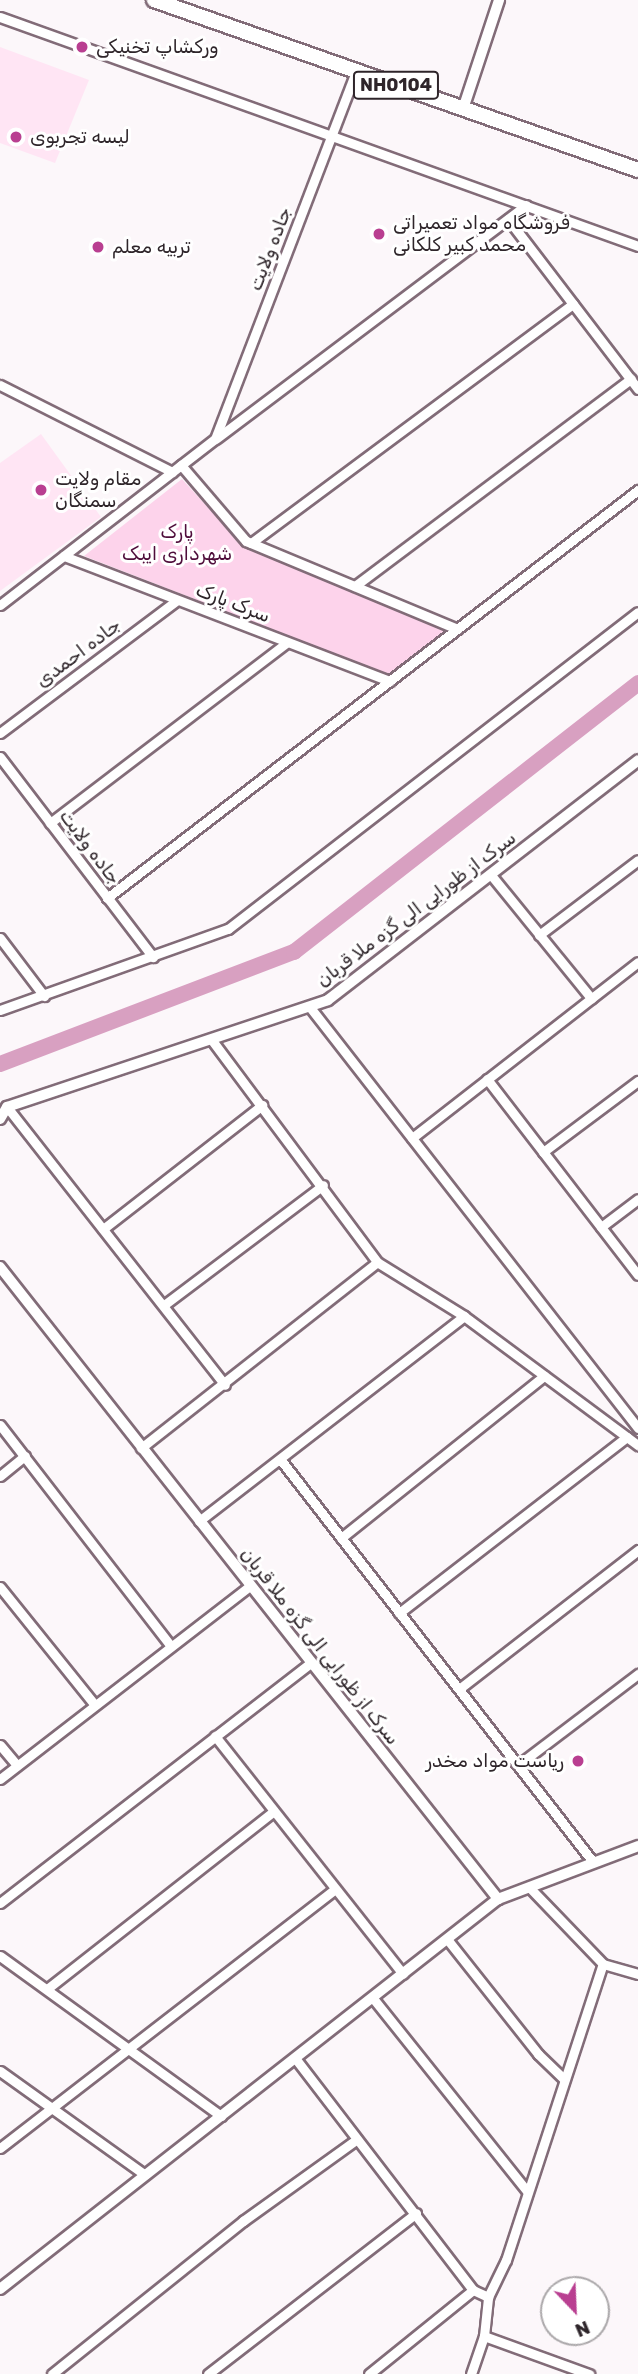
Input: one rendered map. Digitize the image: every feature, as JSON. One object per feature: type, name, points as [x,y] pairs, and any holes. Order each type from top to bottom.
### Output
[{"type":"highway","name":"NH0104","points":[[154,0],[638,170]]},
{"type":"street","points":[[464,109],[499,0]]},
{"type":"street","points":[[0,17],[638,246]]},
{"type":"street","name":"جاده ولایت","points":[[215,439],[356,71]]},
{"type":"street","points":[[0,605],[526,205]]},
{"type":"street","points":[[508,219],[638,389]]},
{"type":"street","points":[[251,543],[573,304]]},
{"type":"street","points":[[355,586],[631,379]]},
{"type":"street","points":[[0,385],[172,472]]},
{"type":"street","points":[[181,465],[251,543],[457,629]]},
{"type":"street","points":[[107,898],[638,490]]},
{"type":"street","name":"سرک پارک","points":[[64,556],[390,681]]},
{"type":"street","name":"جاده احمدی","points":[[0,733],[177,600]]},
{"type":"street","points":[[0,1010],[228,929],[638,612]]},
{"type":"street","points":[[50,823],[286,643]]},
{"type":"street","name":"جاده ولایت","points":[[0,757],[153,957]]},
{"type":"street","name":"سرک از ظورایی الی گزه ملا قربان","points":[[7,1107],[328,1000],[638,760]]},
{"type":"street","points":[[539,935],[638,860]]},
{"type":"street","points":[[491,875],[591,998]]},
{"type":"street","points":[[0,938],[44,996]]},
{"type":"street","points":[[412,1138],[638,962]]},
{"type":"street","points":[[309,1006],[638,1428]]},
{"type":"street","points":[[211,1039],[323,1185],[377,1262],[464,1316],[638,1446]]},
{"type":"street","points":[[487,1079],[638,1275]]},
{"type":"street","points":[[543,1152],[638,1081]]},
{"type":"street","points":[[103,1229],[262,1105]]},
{"type":"street","points":[[0,1119],[7,1107],[225,1385]]},
{"type":"street","points":[[164,1305],[323,1185]]},
{"type":"street","points":[[601,1227],[638,1199]]},
{"type":"street","points":[[141,1448],[225,1385],[377,1262]]},
{"type":"street","name":"سرک از ظورایی الی گزه ملا قربان","points":[[0,1267],[498,1899]]},
{"type":"street","points":[[199,1521],[464,1316]]},
{"type":"street","points":[[341,1538],[544,1376]]},
{"type":"street","points":[[0,1424],[171,1646]]},
{"type":"street","points":[[399,1613],[627,1437]]},
{"type":"street","points":[[0,1476],[25,1456]]},
{"type":"street","points":[[280,1459],[593,1863]]},
{"type":"street","points":[[459,1689],[638,1550]]},
{"type":"street","points":[[0,1779],[250,1586]]},
{"type":"street","points":[[0,1587],[95,1705]]},
{"type":"street","points":[[0,1903],[312,1663]]},
{"type":"street","points":[[518,1765],[638,1674]]},
{"type":"street","points":[[215,1736],[403,1974]]},
{"type":"street","points":[[0,1745],[17,1765]]},
{"type":"street","points":[[47,1989],[274,1811]]},
{"type":"street","points":[[0,2289],[498,1899],[638,1846]]},
{"type":"street","points":[[529,1887],[603,1964],[638,1974]]},
{"type":"street","points":[[0,2148],[335,1889]]},
{"type":"street","points":[[447,1939],[538,2054],[564,2078]]},
{"type":"street","points":[[0,1956],[221,2116]]},
{"type":"street","points":[[471,2374],[484,2336],[488,2297],[506,2260],[603,1964]]},
{"type":"street","points":[[372,1997],[527,2190]]},
{"type":"street","points":[[295,2058],[473,2290],[488,2297]]},
{"type":"street","points":[[0,2071],[145,2175]]},
{"type":"street","points":[[52,2374],[243,2221],[356,2139]]},
{"type":"street","points":[[208,2374],[416,2213]]},
{"type":"street","points":[[369,2374],[473,2290]]},
{"type":"street","points":[[484,2336],[589,2374]]},
{"type":"shaded area","points":[[0,47],[89,80],[55,163],[0,143]]},
{"type":"shaded area","name":"مقام ولایت سمنگان","points":[[41,434],[101,517],[0,591],[0,463]]},
{"type":"green space","name":"پارک شهرداری ایبک","points":[[182,479],[241,544],[448,630],[392,676],[84,556]]},
{"type":"waterway","points":[[0,1064],[294,952],[638,683]]},
{"type":"place","name":"ورکشاپ تخنیکی","points":[[82,47]]},
{"type":"place","name":"لیسه تجربوی","points":[[16,137]]},
{"type":"place","name":"فروشگاه مواد تعمیراتی محمد کبیر کلکانی","points":[[379,234]]},
{"type":"place","name":"تربیه معلم","points":[[98,247]]},
{"type":"place","name":"مقام ولایت سمنگان","points":[[41,490]]},
{"type":"place","name":"ریاست مواد مخدر","points":[[578,1761]]}]
